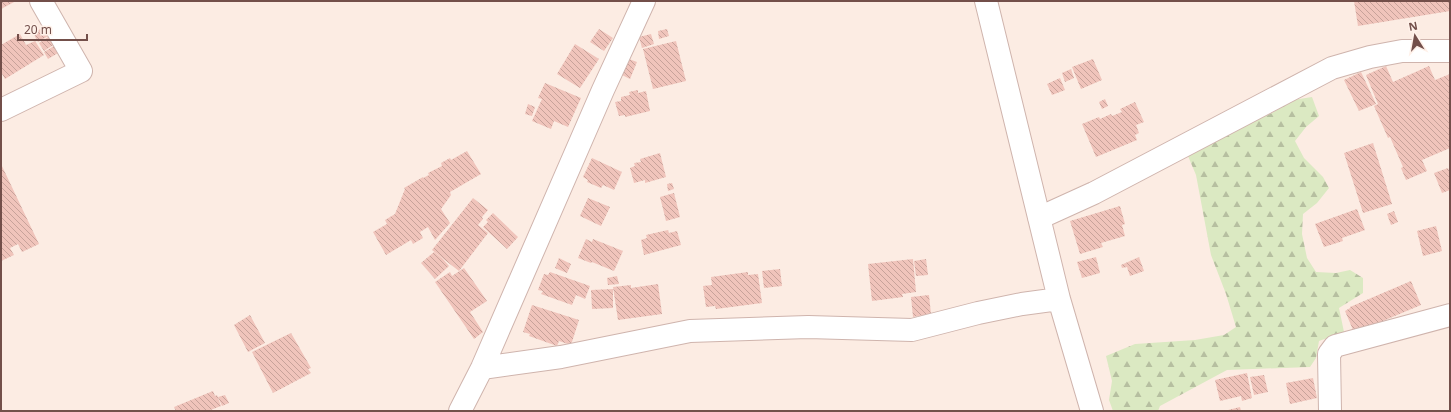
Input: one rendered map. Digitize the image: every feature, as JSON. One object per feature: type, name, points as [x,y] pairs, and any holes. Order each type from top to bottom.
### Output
[{"type":"street","points":[[1,110],[81,71],[41,1]]},
{"type":"street","points":[[460,411],[482,368],[603,90],[644,1]]},
{"type":"street","points":[[986,1],[1059,299],[1092,411]]},
{"type":"street","points":[[1039,218],[1094,193],[1332,68],[1370,57],[1402,51],[1450,51]]},
{"type":"street","points":[[482,368],[561,357],[690,331],[808,327],[912,330],[1015,306],[1059,299]]},
{"type":"street","points":[[1330,411],[1329,354],[1335,346],[1450,315]]},
{"type":"green space","points":[[1312,97],[1319,116],[1306,127],[1295,141],[1304,158],[1323,177],[1329,188],[1317,203],[1303,214],[1302,234],[1307,258],[1316,272],[1336,273],[1350,270],[1363,278],[1363,293],[1339,308],[1344,332],[1319,341],[1316,358],[1310,367],[1227,370],[1160,406],[1158,411],[1113,411],[1109,400],[1112,381],[1106,356],[1135,344],[1195,340],[1224,335],[1236,327],[1226,294],[1211,255],[1196,175],[1188,156],[1243,126],[1272,113],[1293,100]]},
{"type":"building","points":[[1,1],[16,1],[1,9]]},
{"type":"building","points":[[1354,1],[1450,1],[1450,11],[1358,26]]},
{"type":"building","points":[[48,25],[53,33],[38,42],[33,33]]},
{"type":"building","points":[[599,29],[613,38],[604,51],[590,42]]},
{"type":"building","points":[[667,29],[669,36],[659,39],[658,31]]},
{"type":"building","points":[[20,34],[26,45],[35,41],[44,55],[5,79],[1,72],[1,45]]},
{"type":"building","points":[[53,34],[58,42],[44,51],[39,43]]},
{"type":"building","points":[[651,34],[654,44],[642,48],[639,37]]},
{"type":"building","points":[[676,41],[686,81],[653,89],[643,49]]},
{"type":"building","points":[[59,43],[63,50],[48,59],[44,52]]},
{"type":"building","points":[[575,44],[599,59],[580,88],[557,74]]},
{"type":"building","points":[[629,59],[637,62],[630,79],[622,75]]},
{"type":"building","points":[[1093,59],[1102,80],[1081,89],[1072,67]]},
{"type":"building","points":[[1386,66],[1393,82],[1429,66],[1435,80],[1450,74],[1450,148],[1422,160],[1427,171],[1406,180],[1401,168],[1403,167],[1374,106],[1378,104],[1366,75]]},
{"type":"building","points":[[1071,69],[1074,78],[1065,82],[1062,73]]},
{"type":"building","points":[[1361,72],[1376,104],[1359,111],[1344,80]]},
{"type":"building","points":[[1060,78],[1065,90],[1052,95],[1047,84]]},
{"type":"building","points":[[545,83],[581,98],[568,127],[554,121],[551,129],[532,121],[542,99],[538,98]]},
{"type":"building","points":[[638,90],[638,93],[646,91],[650,111],[625,117],[625,115],[619,116],[615,102],[621,101],[621,97],[630,95],[629,92]]},
{"type":"building","points":[[1105,99],[1108,106],[1102,109],[1099,102]]},
{"type":"building","points":[[1135,102],[1144,122],[1136,125],[1139,133],[1135,135],[1137,140],[1096,157],[1082,124],[1099,117],[1100,119],[1111,114],[1112,116],[1122,112],[1120,109]]},
{"type":"building","points":[[528,104],[535,107],[532,116],[525,114]]},
{"type":"building","points":[[1373,143],[1392,204],[1363,213],[1344,153]]},
{"type":"building","points":[[467,151],[481,174],[450,192],[451,195],[441,209],[450,223],[435,240],[428,227],[420,232],[423,238],[413,244],[411,240],[386,255],[373,232],[387,224],[385,220],[395,214],[405,189],[404,188],[429,175],[428,173],[442,166],[441,163],[450,158],[451,160]]},
{"type":"building","points":[[660,153],[666,177],[645,183],[645,180],[634,183],[630,168],[635,166],[634,163],[641,162],[640,159]]},
{"type":"building","points":[[592,158],[622,172],[614,190],[603,185],[601,188],[587,182],[588,180],[583,177]]},
{"type":"building","points":[[1,164],[39,244],[22,252],[18,244],[10,248],[14,255],[1,261]]},
{"type":"building","points":[[1448,168],[1450,172],[1450,190],[1442,193],[1434,173]]},
{"type":"building","points":[[672,183],[674,189],[668,191],[667,184]]},
{"type":"building","points":[[674,193],[680,217],[666,221],[660,197]]},
{"type":"building","points":[[473,198],[488,210],[478,225],[488,233],[459,271],[432,250]]},
{"type":"building","points":[[588,198],[610,207],[601,226],[580,216]]},
{"type":"building","points":[[1120,206],[1125,224],[1122,225],[1125,236],[1101,243],[1103,247],[1080,254],[1070,221]]},
{"type":"building","points":[[1357,209],[1365,230],[1342,238],[1343,241],[1324,247],[1315,224]]},
{"type":"building","points":[[1394,211],[1398,222],[1391,225],[1387,214]]},
{"type":"building","points":[[493,213],[518,237],[507,249],[483,227],[488,222],[486,220]]},
{"type":"building","points":[[1436,226],[1442,251],[1423,256],[1417,231]]},
{"type":"building","points":[[668,230],[669,233],[677,231],[681,245],[644,255],[641,240],[647,238],[646,235]]},
{"type":"building","points":[[586,239],[592,242],[593,239],[623,251],[614,271],[578,258]]},
{"type":"building","points":[[434,252],[449,266],[435,279],[421,263]]},
{"type":"building","points":[[1096,257],[1100,273],[1082,278],[1077,262]]},
{"type":"building","points":[[1139,257],[1144,271],[1130,276],[1127,267],[1122,268],[1121,265]]},
{"type":"building","points":[[559,258],[571,264],[567,273],[555,268]]},
{"type":"building","points":[[913,259],[916,292],[902,294],[903,297],[872,301],[868,264]]},
{"type":"building","points":[[926,259],[928,275],[916,276],[914,261]]},
{"type":"building","points":[[464,268],[487,301],[470,312],[483,332],[474,339],[435,282],[450,272],[452,276]]},
{"type":"building","points":[[780,269],[782,286],[764,288],[762,271]]},
{"type":"building","points":[[550,272],[590,286],[585,299],[576,295],[572,305],[541,294],[543,291],[538,290],[544,274],[548,275]]},
{"type":"building","points":[[748,272],[748,275],[758,274],[762,303],[716,309],[715,306],[706,307],[703,286],[712,285],[711,277]]},
{"type":"building","points":[[617,276],[619,284],[608,285],[607,278]]},
{"type":"building","points":[[1411,281],[1421,305],[1359,331],[1358,328],[1353,330],[1345,311],[1350,307]]},
{"type":"building","points":[[658,284],[662,314],[618,320],[613,287],[631,285],[631,288]]},
{"type":"building","points":[[613,289],[613,308],[592,309],[591,290]]},
{"type":"building","points":[[929,295],[931,314],[913,317],[911,297]]},
{"type":"building","points":[[532,305],[579,320],[571,345],[559,341],[557,346],[529,336],[530,334],[523,332]]},
{"type":"building","points":[[250,315],[265,343],[248,352],[234,325]]},
{"type":"building","points":[[291,333],[311,368],[308,369],[311,373],[273,393],[252,352]]},
{"type":"building","points":[[1247,373],[1252,398],[1242,401],[1241,396],[1220,401],[1215,380]]},
{"type":"building","points":[[1264,375],[1268,392],[1254,395],[1250,377]]},
{"type":"building","points":[[1313,378],[1317,398],[1290,404],[1286,383]]},
{"type":"building","points":[[213,391],[215,396],[217,395],[221,406],[208,411],[176,411],[174,407]]},
{"type":"building","points":[[225,395],[229,403],[222,406],[218,397]]},
{"type":"building","points":[[1240,407],[1241,411],[1228,411],[1228,410]]}]
